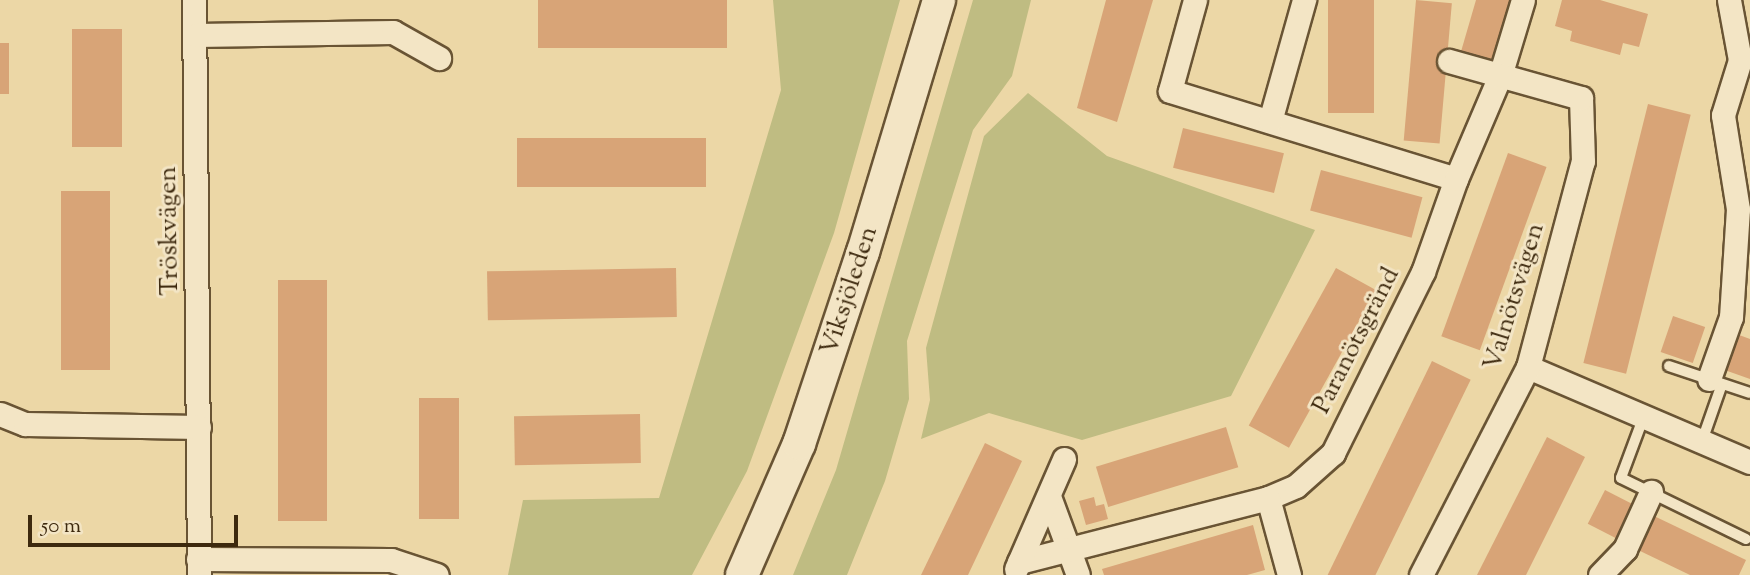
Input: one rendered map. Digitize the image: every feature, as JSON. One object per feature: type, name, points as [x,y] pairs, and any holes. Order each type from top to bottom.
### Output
[{"type":"main road","name":"Viksjöleden","points":[[742,575],[799,444],[863,252],[939,0]]},
{"type":"street","name":"Tröskvägen","points":[[194,0],[199,567],[391,560],[437,575]]},
{"type":"street","points":[[1195,0],[1170,91],[1456,179]]},
{"type":"street","points":[[1270,121],[1304,0]]},
{"type":"street","name":"Paranötsgränd","points":[[1016,568],[1070,548],[1268,498],[1296,486],[1333,453],[1423,272],[1456,179],[1500,76],[1523,0]]},
{"type":"street","points":[[1715,382],[1731,317],[1738,209],[1723,115],[1740,60],[1729,0]]},
{"type":"street","points":[[196,36],[393,32],[439,58]]},
{"type":"street","points":[[1449,61],[1500,76]]},
{"type":"street","name":"Valnötsvägen","points":[[1421,575],[1528,367],[1583,161],[1581,99],[1500,76]]},
{"type":"street","points":[[1528,367],[1750,462]]},
{"type":"street","points":[[0,414],[25,424],[199,426]]},
{"type":"street","name":"Paranötsgränd","points":[[1016,568],[1050,499],[1064,459]]},
{"type":"street","points":[[1600,575],[1625,549],[1651,492]]},
{"type":"street","points":[[1268,498],[1289,575]]},
{"type":"street","points":[[1050,499],[1078,575]]},
{"type":"lane","points":[[1669,366],[1750,393]]},
{"type":"lane","points":[[1702,441],[1715,382]]},
{"type":"lane","points":[[1644,416],[1622,478],[1746,539]]},
{"type":"shaded area","points":[[773,0],[900,0],[834,233],[747,471],[692,575],[508,575],[523,500],[659,498],[781,90]]},
{"type":"shaded area","points":[[973,0],[1031,0],[1012,76],[973,130],[907,341],[909,399],[885,481],[847,575],[793,575],[836,470]]},
{"type":"shaded area","points":[[1028,93],[1107,156],[1315,230],[1231,396],[1082,440],[989,413],[921,439],[930,400],[926,348],[984,136]]},
{"type":"building","points":[[538,0],[727,0],[727,48],[538,48]]},
{"type":"building","points":[[1106,0],[1153,0],[1117,122],[1077,108]]},
{"type":"building","points":[[1328,0],[1374,0],[1374,113],[1328,113]]},
{"type":"building","points":[[1416,0],[1452,3],[1440,144],[1404,140]]},
{"type":"building","points":[[1476,0],[1513,0],[1494,65],[1460,55]]},
{"type":"building","points":[[1562,0],[1600,0],[1648,14],[1639,47],[1623,43],[1620,55],[1570,41],[1572,31],[1555,26]]},
{"type":"building","points":[[72,29],[122,29],[122,147],[72,147]]},
{"type":"building","points":[[0,43],[9,43],[9,94],[0,94]]},
{"type":"building","points":[[1648,104],[1691,115],[1626,374],[1583,363]]},
{"type":"building","points":[[1183,128],[1284,153],[1274,193],[1173,168]]},
{"type":"building","points":[[517,138],[706,138],[706,187],[517,187]]},
{"type":"building","points":[[1508,153],[1547,167],[1480,350],[1441,336]]},
{"type":"building","points":[[1321,170],[1422,197],[1412,238],[1310,211]]},
{"type":"building","points":[[61,191],[110,191],[110,370],[61,370]]},
{"type":"building","points":[[676,268],[677,317],[488,320],[487,271]]},
{"type":"building","points":[[1336,268],[1376,290],[1289,448],[1249,425]]},
{"type":"building","points":[[278,280],[327,280],[327,521],[278,521]]},
{"type":"building","points":[[1673,316],[1705,327],[1693,363],[1661,352]]},
{"type":"building","points":[[1731,332],[1750,339],[1750,379],[1719,368]]},
{"type":"building","points":[[1432,361],[1471,380],[1375,575],[1328,575]]},
{"type":"building","points":[[419,398],[459,398],[459,519],[419,519]]},
{"type":"building","points":[[640,414],[641,463],[515,465],[514,416]]},
{"type":"building","points":[[1226,427],[1238,467],[1108,507],[1096,467]]},
{"type":"building","points":[[1547,437],[1585,457],[1526,575],[1477,575]]},
{"type":"building","points":[[985,443],[1022,461],[968,575],[921,575]]},
{"type":"building","points":[[1605,490],[1635,505],[1618,539],[1588,524]]},
{"type":"building","points":[[1094,497],[1096,506],[1104,504],[1108,519],[1086,525],[1079,501]]},
{"type":"building","points":[[1654,516],[1746,560],[1739,575],[1690,575],[1638,550]]},
{"type":"building","points":[[1253,525],[1265,570],[1247,575],[1104,575],[1102,569]]}]
